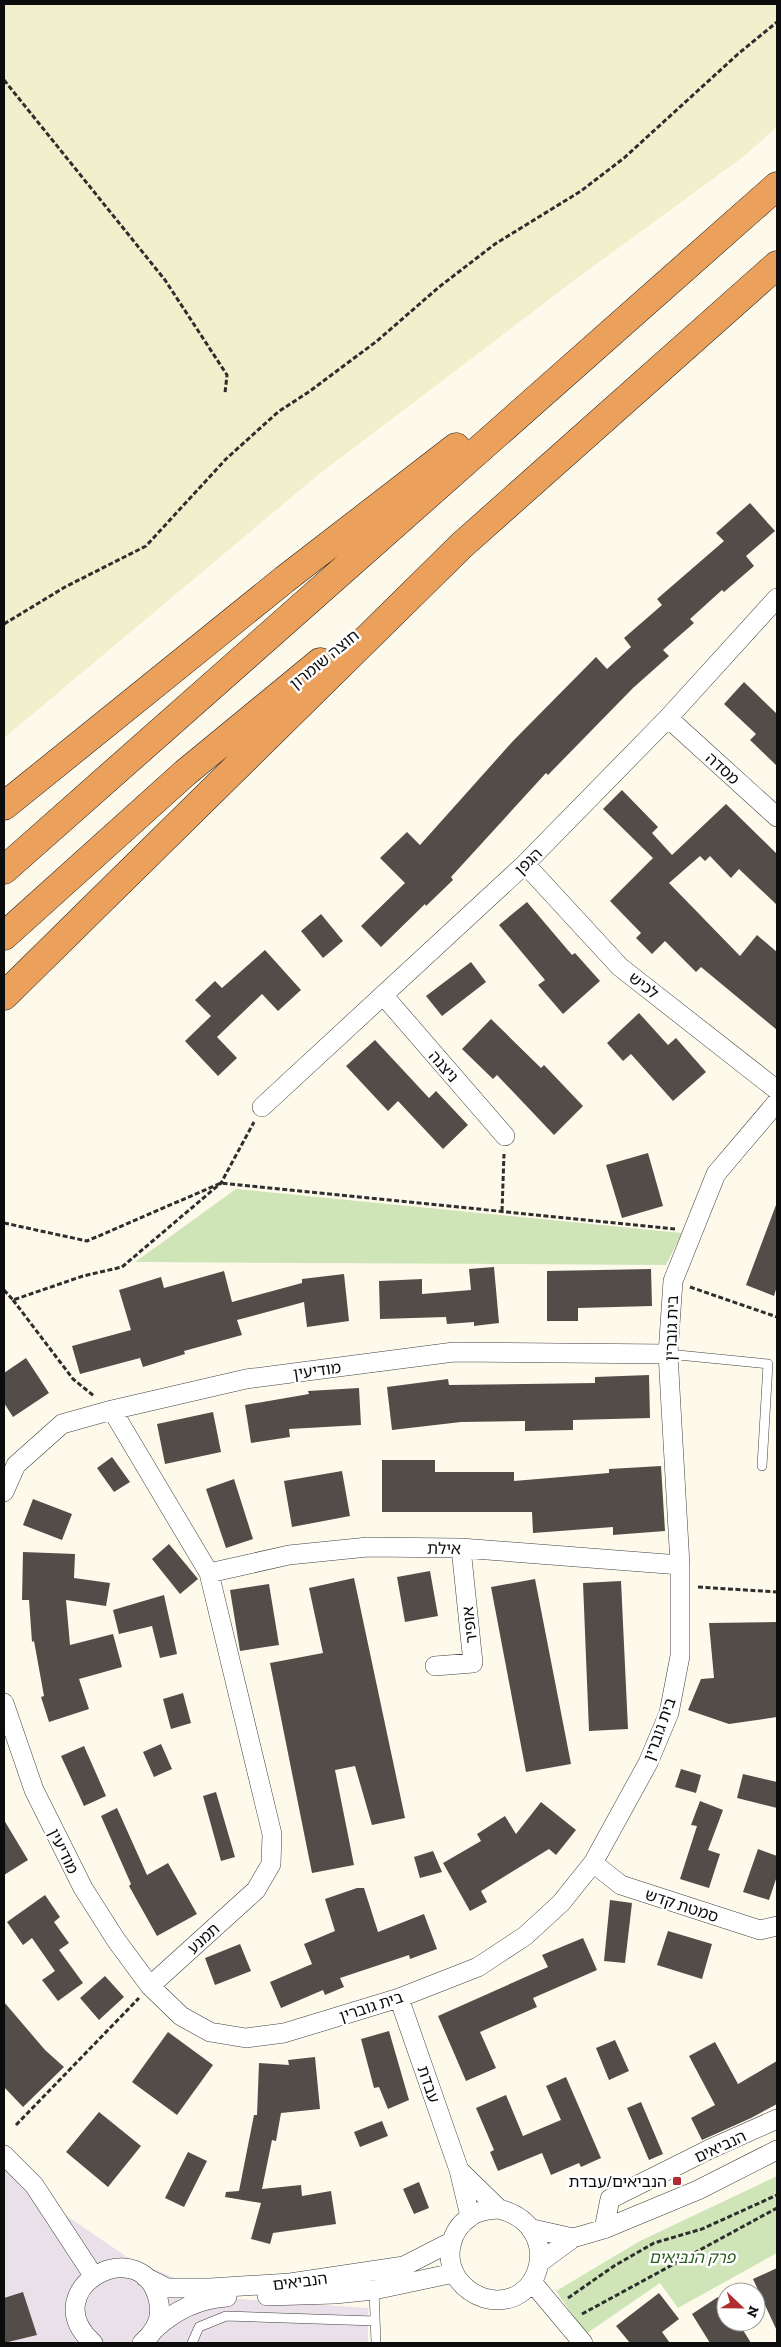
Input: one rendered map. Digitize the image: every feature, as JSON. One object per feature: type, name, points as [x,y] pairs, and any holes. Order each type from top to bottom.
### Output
[{"type":"highway","points":[[4,870],[777,186]]},
{"type":"highway","points":[[4,996],[462,545],[777,265]]},
{"type":"highway","points":[[4,806],[285,579],[664,285]]},
{"type":"highway","name":"חוצה שומרון","points":[[4,936],[185,773],[462,545]]},
{"type":"street","name":"הגפן","points":[[262,1107],[525,864],[668,718],[777,598]]},
{"type":"street","name":"מסדה","points":[[668,718],[777,817]]},
{"type":"street","name":"לכיש","points":[[525,864],[620,967],[777,1090]]},
{"type":"street","name":"ניצנה","points":[[383,996],[504,1136]]},
{"type":"street","name":"בית גוברין","points":[[150,1986],[181,2016],[210,2032],[246,2038],[284,2033],[399,1998],[478,1967],[525,1936],[560,1903],[594,1862],[648,1763],[669,1713],[680,1656],[680,1564],[668,1354],[673,1281],[716,1174],[777,1102]]},
{"type":"street","name":"מודיעין","points":[[4,1492],[16,1465],[62,1424],[112,1410],[246,1379],[454,1352],[668,1354]]},
{"type":"street","points":[[112,1410],[209,1573]]},
{"type":"street","name":"אילת","points":[[209,1573],[289,1555],[368,1547],[461,1548],[680,1564]]},
{"type":"street","name":"אופיר","points":[[435,1666],[473,1663],[461,1548]]},
{"type":"street","name":"תמנע","points":[[150,1986],[256,1890],[271,1864],[272,1834],[209,1573]]},
{"type":"street","name":"מודיעין","points":[[4,1703],[34,1790],[82,1888],[116,1940],[150,1986]]},
{"type":"street","name":"סמטת קדש","points":[[594,1862],[621,1885],[760,1930],[777,1926]]},
{"type":"street","name":"עבדת","points":[[399,1998],[459,2170],[470,2216]]},
{"type":"street","name":"הנביאים","points":[[604,2229],[610,2199],[710,2149],[777,2119]]},
{"type":"street","name":"הנביאים","points":[[539,2263],[573,2238],[604,2229],[698,2190],[777,2150]]},
{"type":"street","points":[[4,2155],[34,2185],[93,2276],[84,2283],[76,2304],[80,2327],[90,2341]]},
{"type":"street","name":"עבדת","points":[[459,2170],[499,2209]]},
{"type":"street","points":[[499,2209],[512,2212],[524,2219],[533,2229],[539,2245],[539,2263],[526,2287],[506,2300],[490,2299],[475,2295],[463,2286],[454,2273],[450,2258],[452,2242],[459,2228],[470,2216],[484,2210],[499,2209]]},
{"type":"street","name":"הנביאים","points":[[533,2229],[573,2238]]},
{"type":"street","name":"הנביאים","points":[[93,2276],[103,2270],[125,2268],[167,2288],[210,2288],[290,2283],[404,2266],[452,2242]]},
{"type":"street","name":"הנביאים","points":[[148,2338],[166,2318],[210,2298],[335,2294],[374,2290],[454,2273]]},
{"type":"street","points":[[145,2277],[157,2296],[159,2318],[148,2338]]},
{"type":"street","points":[[526,2287],[555,2312],[583,2343]]},
{"type":"lane","points":[[668,1354],[768,1364],[762,1466]]},
{"type":"lane","points":[[374,2290],[376,2343]]},
{"type":"lane","points":[[192,2343],[199,2327],[226,2316],[375,2321]]},
{"type":"path","points":[[4,624],[65,587],[146,546],[226,458],[278,412],[310,392],[376,341],[439,287],[488,249],[581,191],[624,158],[738,54],[777,22]]},
{"type":"path","points":[[4,80],[165,280],[227,375],[224,393]]},
{"type":"path","points":[[14,1300],[83,1276],[122,1267],[221,1183],[262,1107]]},
{"type":"path","points":[[502,1211],[504,1136]]},
{"type":"path","points":[[4,1222],[87,1241],[221,1183],[694,1230]]},
{"type":"path","points":[[673,1281],[777,1317]]},
{"type":"path","points":[[4,1290],[14,1300],[73,1379],[112,1410]]},
{"type":"path","points":[[680,1586],[777,1592]]},
{"type":"path","points":[[16,2125],[150,1986]]},
{"type":"path","points":[[555,2312],[614,2266],[654,2243],[702,2229],[777,2195]]},
{"type":"path","points":[[555,2312],[777,2208]]},
{"type":"shaded area","points":[[4,4],[777,4],[777,127],[743,157],[580,276],[318,475],[4,738]]},
{"type":"shaded area","points":[[4,2167],[26,2188],[130,2259],[175,2278],[239,2299],[368,2308],[368,2343],[4,2343]]},
{"type":"green space","points":[[236,1189],[682,1233],[666,1265],[135,1262]]},
{"type":"green space","name":"פרק הנביאים","points":[[777,2176],[777,2253],[725,2282],[716,2282],[716,2287],[678,2308],[660,2283],[586,2334],[556,2291],[640,2241]]},
{"type":"building","points":[[750,503],[775,531],[746,556],[754,566],[724,592],[722,590],[690,619],[694,623],[663,650],[669,656],[633,688],[548,775],[546,773],[451,877],[453,880],[426,906],[425,904],[381,947],[361,926],[405,883],[380,858],[407,832],[420,845],[513,741],[596,657],[607,669],[631,647],[624,638],[662,605],[657,599],[724,541],[716,533]]},
{"type":"building","points":[[744,682],[777,714],[777,766],[750,740],[756,734],[724,704]]},
{"type":"building","points":[[622,790],[658,827],[652,833],[672,855],[726,804],[777,854],[777,905],[739,869],[731,878],[710,856],[705,861],[700,856],[669,883],[740,956],[757,935],[777,952],[777,1030],[701,967],[696,972],[665,941],[652,954],[636,938],[641,933],[610,901],[653,858],[603,809]]},
{"type":"building","points":[[527,902],[572,955],[575,953],[600,981],[563,1014],[538,985],[545,980],[499,925]]},
{"type":"building","points":[[321,914],[343,941],[323,958],[301,931]]},
{"type":"building","points":[[265,950],[301,990],[278,1011],[262,994],[217,1037],[237,1058],[218,1076],[185,1041],[211,1016],[195,1000],[215,981],[222,988]]},
{"type":"building","points":[[471,962],[486,982],[442,1016],[426,996]]},
{"type":"building","points":[[639,1013],[668,1045],[676,1038],[706,1072],[673,1101],[631,1054],[623,1061],[607,1043]]},
{"type":"building","points":[[491,1019],[541,1068],[544,1065],[583,1106],[554,1135],[497,1075],[493,1079],[462,1049]]},
{"type":"building","points":[[375,1040],[429,1098],[436,1091],[468,1125],[443,1149],[398,1101],[388,1111],[346,1066]]},
{"type":"building","points":[[648,1153],[663,1206],[622,1218],[606,1165]]},
{"type":"building","points":[[776,1205],[777,1286],[774,1296],[746,1285]]},
{"type":"building","points":[[494,1267],[499,1323],[474,1326],[474,1322],[447,1324],[446,1317],[380,1319],[379,1281],[422,1279],[422,1294],[471,1290],[469,1269]]},
{"type":"building","points":[[651,1269],[652,1306],[578,1308],[578,1321],[547,1321],[547,1271]]},
{"type":"building","points":[[224,1271],[232,1302],[302,1283],[302,1279],[344,1274],[349,1321],[307,1327],[304,1302],[237,1320],[242,1335],[184,1351],[185,1354],[143,1367],[140,1358],[80,1374],[72,1346],[131,1330],[119,1290],[161,1277],[164,1288]]},
{"type":"building","points":[[26,1358],[49,1393],[13,1417],[4,1403],[4,1373]]},
{"type":"building","points":[[649,1375],[650,1418],[573,1420],[573,1430],[525,1431],[525,1421],[461,1422],[392,1430],[387,1387],[448,1379],[449,1385],[595,1383],[595,1377]]},
{"type":"building","points":[[359,1388],[361,1425],[289,1429],[290,1437],[251,1443],[245,1405],[309,1394],[308,1391]]},
{"type":"building","points":[[213,1412],[221,1452],[165,1464],[157,1424]]},
{"type":"building","points":[[112,1457],[130,1482],[114,1492],[97,1468]]},
{"type":"building","points":[[382,1460],[435,1460],[435,1472],[514,1472],[514,1481],[609,1473],[609,1469],[661,1466],[665,1531],[613,1535],[613,1527],[533,1533],[532,1512],[382,1512]]},
{"type":"building","points":[[342,1471],[350,1516],[292,1527],[284,1481]]},
{"type":"building","points":[[234,1479],[253,1539],[226,1548],[206,1489]]},
{"type":"building","points":[[33,1499],[72,1514],[62,1540],[23,1525]]},
{"type":"building","points":[[169,1544],[198,1579],[180,1594],[152,1559]]},
{"type":"building","points":[[23,1552],[75,1554],[74,1578],[110,1583],[106,1606],[66,1600],[70,1645],[113,1634],[122,1667],[79,1679],[89,1709],[49,1722],[41,1697],[44,1696],[34,1641],[32,1642],[29,1600],[22,1600]]},
{"type":"building","points":[[430,1571],[438,1616],[405,1622],[397,1577]]},
{"type":"building","points":[[354,1578],[405,1818],[372,1825],[355,1766],[335,1770],[354,1865],[312,1873],[270,1663],[323,1653],[309,1588]]},
{"type":"building","points":[[535,1579],[571,1764],[526,1772],[491,1587]]},
{"type":"building","points":[[621,1581],[628,1729],[589,1731],[583,1583]]},
{"type":"building","points":[[269,1584],[279,1645],[240,1651],[230,1590]]},
{"type":"building","points":[[164,1595],[177,1654],[160,1658],[152,1626],[119,1634],[113,1610]]},
{"type":"building","points":[[777,1622],[777,1717],[729,1724],[688,1710],[701,1679],[714,1678],[709,1623]]},
{"type":"building","points":[[183,1693],[191,1723],[171,1729],[163,1699]]},
{"type":"building","points":[[161,1744],[172,1769],[154,1777],[143,1752]]},
{"type":"building","points":[[84,1746],[106,1796],[84,1806],[61,1756]]},
{"type":"building","points":[[681,1769],[701,1775],[696,1793],[675,1787]]},
{"type":"building","points":[[743,1774],[777,1782],[777,1808],[737,1798]]},
{"type":"building","points":[[216,1792],[235,1857],[221,1861],[203,1796]]},
{"type":"building","points":[[700,1801],[723,1810],[708,1850],[720,1854],[709,1888],[680,1879],[697,1826],[691,1825]]},
{"type":"building","points":[[541,1802],[576,1830],[556,1855],[549,1849],[481,1891],[487,1902],[470,1911],[443,1863],[481,1841],[477,1834],[505,1816],[516,1834]]},
{"type":"building","points":[[117,1808],[147,1875],[168,1863],[197,1914],[157,1936],[129,1886],[131,1884],[101,1816]]},
{"type":"building","points":[[4,1820],[28,1860],[4,1875]]},
{"type":"building","points":[[758,1849],[777,1856],[777,1876],[769,1900],[743,1892]]},
{"type":"building","points":[[433,1851],[442,1872],[420,1878],[414,1857]]},
{"type":"building","points":[[357,1888],[364,1888],[378,1932],[424,1914],[437,1949],[410,1959],[409,1955],[340,1978],[344,1987],[325,1995],[323,1990],[281,2008],[270,1982],[312,1964],[304,1944],[335,1931],[325,1899]]},
{"type":"building","points":[[45,1895],[60,1917],[54,1922],[69,1943],[59,1950],[83,1983],[58,2001],[42,1980],[55,1971],[32,1938],[23,1945],[7,1922]]},
{"type":"building","points":[[610,1900],[632,1903],[625,1963],[604,1961]]},
{"type":"building","points":[[668,1931],[712,1944],[702,1979],[657,1965]]},
{"type":"building","points":[[583,1938],[597,1970],[533,1998],[537,2007],[480,2032],[496,2068],[466,2081],[438,2016],[548,1967],[542,1955]]},
{"type":"building","points":[[240,1944],[251,1971],[215,1985],[205,1958]]},
{"type":"building","points":[[105,1976],[124,1997],[99,2020],[80,1998]]},
{"type":"building","points":[[4,2002],[45,2050],[64,2067],[23,2107],[4,2087]]},
{"type":"building","points":[[389,2031],[409,2100],[388,2109],[379,2087],[374,2088],[361,2039]]},
{"type":"building","points":[[168,2032],[213,2065],[177,2115],[132,2082]]},
{"type":"building","points":[[615,2040],[629,2071],[609,2080],[596,2048]]},
{"type":"building","points":[[715,2042],[738,2084],[777,2061],[777,2104],[702,2140],[691,2118],[715,2105],[689,2056]]},
{"type":"building","points":[[315,2057],[320,2109],[281,2113],[276,2141],[272,2140],[262,2189],[301,2185],[302,2196],[331,2191],[336,2224],[273,2233],[270,2244],[251,2239],[261,2203],[225,2197],[226,2192],[239,2191],[254,2115],[257,2115],[259,2063],[289,2065],[288,2060]]},
{"type":"building","points":[[566,2077],[601,2158],[581,2167],[579,2163],[551,2175],[542,2153],[498,2171],[490,2152],[494,2150],[476,2108],[506,2095],[523,2136],[561,2120],[546,2086]]},
{"type":"building","points":[[641,2102],[663,2154],[649,2160],[627,2108]]},
{"type":"building","points":[[99,2112],[141,2146],[108,2187],[66,2152]]},
{"type":"building","points":[[382,2121],[388,2136],[360,2147],[354,2132]]},
{"type":"building","points":[[188,2152],[207,2161],[184,2207],[165,2198]]},
{"type":"building","points":[[419,2182],[429,2208],[414,2214],[403,2189]]},
{"type":"building","points":[[777,2268],[777,2331],[766,2307],[766,2282],[754,2282],[753,2279]]},
{"type":"building","points":[[23,2292],[37,2335],[4,2343],[4,2298]]},
{"type":"building","points":[[659,2293],[679,2319],[662,2332],[670,2343],[630,2343],[616,2326]]},
{"type":"building","points":[[716,2298],[716,2332],[744,2332],[751,2343],[710,2343],[692,2314]]},
{"type":"place","name":"הנביאים/עבדת","points":[[677,2181]]}]
